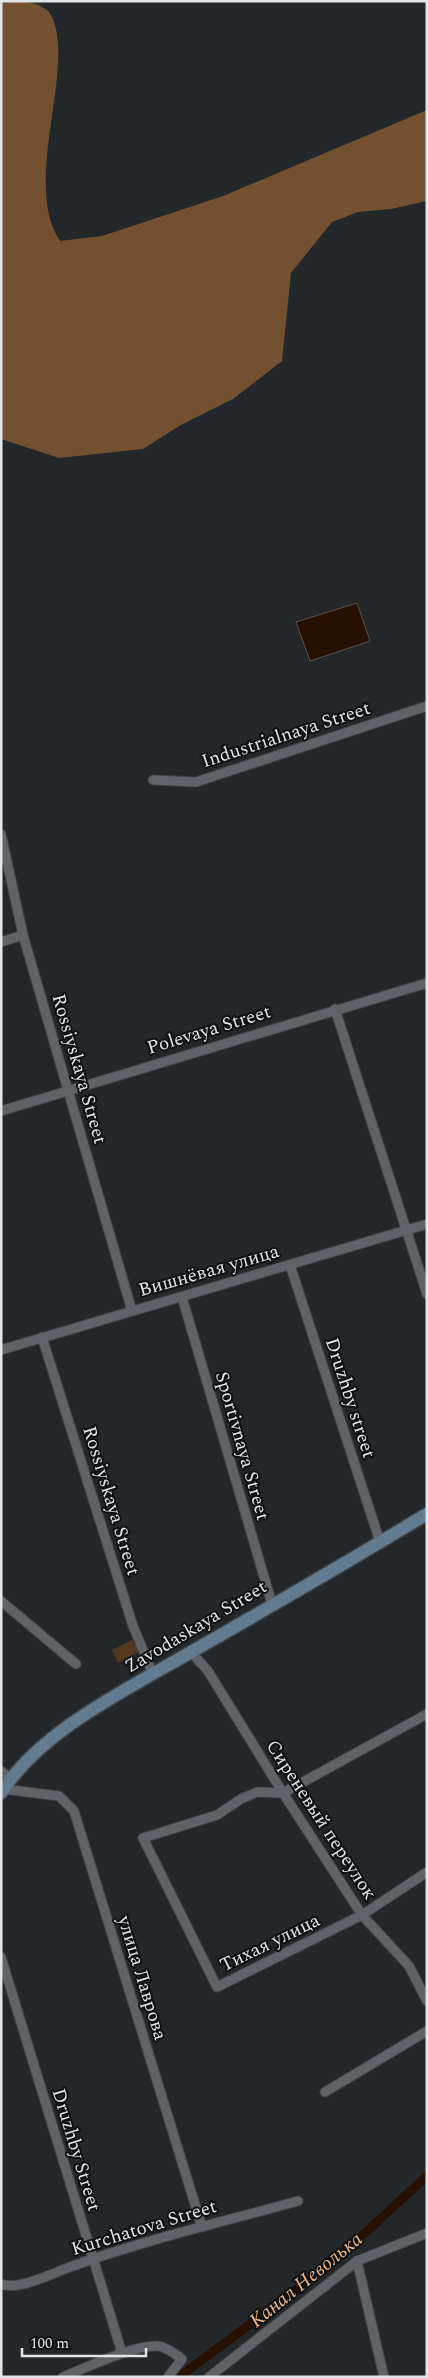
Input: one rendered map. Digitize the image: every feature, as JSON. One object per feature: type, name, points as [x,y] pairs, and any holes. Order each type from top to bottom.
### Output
[{"type":"main road","name":"Zavodaskaya Street","points":[[2,1791],[6,1774],[20,1766],[58,1732],[153,1674],[427,1514]]},
{"type":"street","name":"Industrialnaya Street","points":[[153,780],[196,782],[426,708]]},
{"type":"street","name":"Rossiyskaya Street","points":[[1,834],[23,935],[132,1311]]},
{"type":"street","points":[[1,942],[23,935]]},
{"type":"street","name":"Polevaya Street","points":[[1,1111],[335,1009],[427,983]]},
{"type":"street","points":[[335,1009],[427,1294]]},
{"type":"street","name":"Вишнёвая улица","points":[[1,1350],[427,1224]]},
{"type":"street","name":"Druzhby street","points":[[290,1265],[380,1542]]},
{"type":"street","name":"Sportivnaya Street","points":[[182,1297],[272,1604]]},
{"type":"street","name":"Rossiyskaya Street","points":[[42,1337],[133,1626],[153,1674]]},
{"type":"street","points":[[1,1601],[76,1664]]},
{"type":"street","name":"Сиреневый переулок","points":[[192,1652],[208,1671],[283,1793],[362,1915],[408,1966],[427,2002]]},
{"type":"street","points":[[283,1793],[427,1714]]},
{"type":"street","name":"улица Лаврова","points":[[2,1791],[59,1796],[74,1812],[202,2227]]},
{"type":"street","name":"Тихая улица","points":[[283,1793],[256,1792],[241,1799],[217,1815],[143,1838],[218,1987],[362,1915],[427,1872]]},
{"type":"street","name":"Druzhby Street","points":[[1,1957],[122,2353]]},
{"type":"street","points":[[325,2092],[427,2031]]},
{"type":"street","name":"Kurchatova Street","points":[[1,2284],[8,2287],[25,2284],[92,2259],[298,2201]]},
{"type":"street","points":[[209,2377],[357,2261],[427,2233]]},
{"type":"street","points":[[357,2261],[384,2377]]},
{"type":"street","points":[[63,2377],[122,2353],[158,2346],[182,2358],[168,2377]]},
{"type":"shaded area","points":[[1,1],[26,2],[43,7],[48,11],[55,26],[58,43],[58,66],[48,145],[46,198],[51,221],[60,241],[102,236],[223,196],[427,110],[427,201],[391,209],[358,212],[332,222],[291,273],[282,361],[233,399],[179,426],[143,449],[59,458],[1,439]]},
{"type":"shaded area","points":[[357,603],[370,641],[310,661],[296,622]]},
{"type":"shaded area","points":[[132,1640],[139,1652],[118,1663],[112,1650]]},
{"type":"waterway","name":"Канал Неволька","points":[[179,2377],[330,2265],[427,2176]]}]
